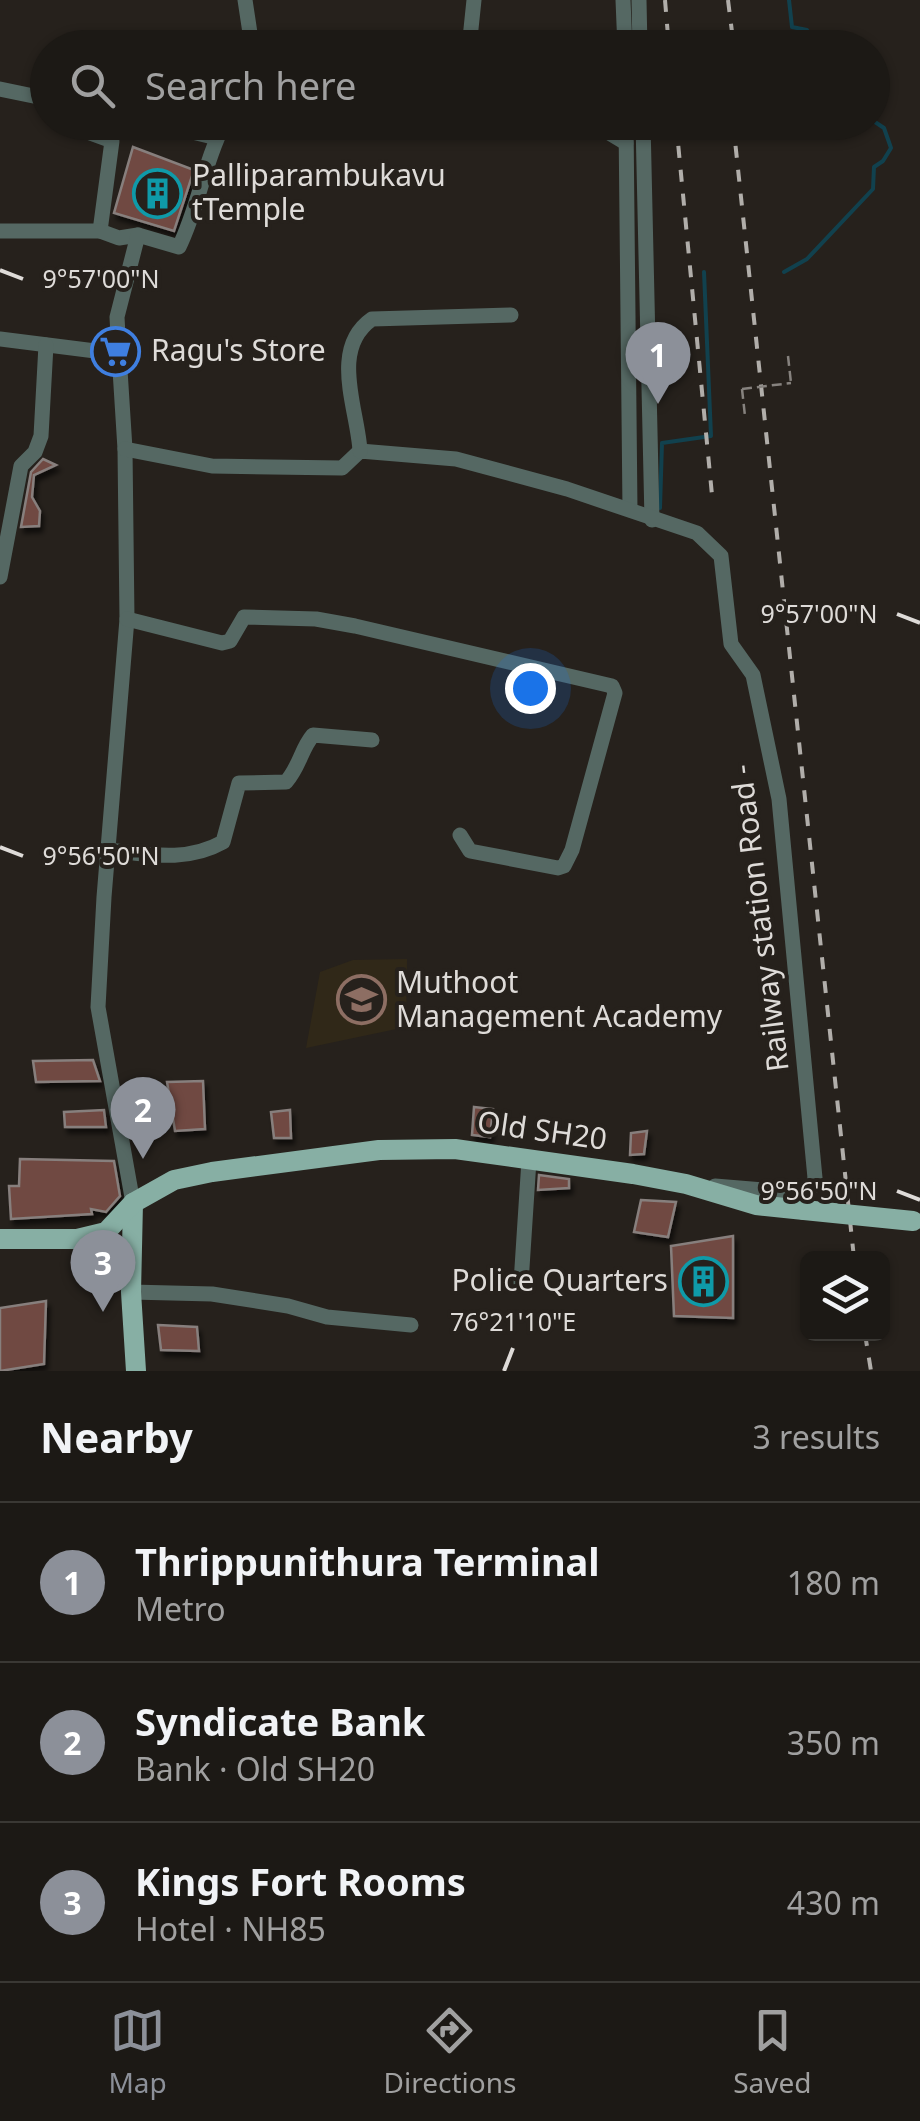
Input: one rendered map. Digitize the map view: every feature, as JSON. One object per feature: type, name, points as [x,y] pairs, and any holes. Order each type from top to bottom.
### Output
[{"type":"main road","name":"Old SH20","points":[[0,1239],[77,1239],[106,1232],[133,1202],[174,1180],[378,1150],[455,1149],[686,1184],[756,1204],[917,1221]]},
{"type":"main road","points":[[133,1202],[131,1292],[136,1371]]},
{"type":"street","points":[[245,0],[250,30]]},
{"type":"street","points":[[471,30],[474,0]]},
{"type":"street","points":[[623,0],[624,30]]},
{"type":"street","points":[[639,0],[640,30]]},
{"type":"street","points":[[0,90],[30,96]]},
{"type":"street","points":[[100,231],[109,140]]},
{"type":"street","points":[[0,231],[100,231],[119,238],[138,235],[179,247],[216,140]]},
{"type":"street","points":[[621,140],[626,143],[630,510]]},
{"type":"street","points":[[125,449],[212,466],[342,468],[360,451],[456,459],[630,510],[652,520],[643,140]]},
{"type":"street","points":[[133,1202],[98,1008],[127,620],[125,449],[117,317],[138,235]]},
{"type":"street","points":[[360,451],[347,380],[351,353],[363,325],[372,319],[512,314]]},
{"type":"street","points":[[0,339],[119,354]]},
{"type":"street","points":[[0,577],[21,466],[42,436],[46,345]]},
{"type":"street","name":"Railway station Road -","points":[[652,520],[697,533],[721,556],[730,644],[753,675],[779,799],[816,1178],[812,1187],[801,1193],[686,1184]]},
{"type":"street","points":[[127,620],[222,643],[230,641],[244,616],[316,619],[612,686],[615,693],[572,850],[564,866],[470,851],[460,835]]},
{"type":"street","points":[[108,850],[171,857],[213,848],[223,842],[239,783],[286,782],[297,770],[313,735],[372,740]]},
{"type":"street","points":[[521,1283],[529,1160]]},
{"type":"street","points":[[131,1292],[212,1294],[288,1306],[327,1317],[411,1325]]},
{"type":"path","points":[[744,416],[742,389],[792,383],[788,356]]},
{"type":"shaded area","name":"Muthoot Management Academy","points":[[407,959],[406,1027],[306,1048],[320,972],[353,960]]},
{"type":"building","name":"Palliparambukavu tTemple","points":[[133,147],[194,170],[174,231],[114,213]]},
{"type":"building","points":[[43,459],[56,465],[34,475],[32,497],[40,511],[39,526],[21,527],[31,472]]},
{"type":"building","points":[[93,1060],[100,1081],[36,1082],[33,1061]]},
{"type":"building","points":[[203,1081],[205,1129],[175,1131],[167,1082]]},
{"type":"building","points":[[474,1107],[493,1109],[490,1137],[472,1135]]},
{"type":"building","points":[[104,1110],[106,1127],[65,1127],[64,1112]]},
{"type":"building","points":[[290,1110],[291,1138],[274,1138],[271,1112]]},
{"type":"building","points":[[647,1131],[644,1154],[630,1155],[631,1133]]},
{"type":"building","points":[[20,1159],[114,1161],[120,1196],[106,1212],[91,1209],[92,1214],[11,1219],[9,1186],[19,1186]]},
{"type":"building","points":[[539,1175],[569,1179],[569,1188],[538,1190]]},
{"type":"building","points":[[641,1200],[676,1202],[668,1237],[634,1232]]},
{"type":"building","name":"Police Quarters","points":[[733,1236],[733,1318],[674,1316],[671,1246]]},
{"type":"building","points":[[46,1301],[44,1364],[0,1371],[0,1308]]},
{"type":"building","points":[[158,1325],[197,1327],[199,1351],[161,1350]]},
{"type":"waterway","points":[[789,0],[792,27],[807,30]]},
{"type":"waterway","points":[[784,272],[807,259],[873,189],[874,167],[891,148],[888,140]]},
{"type":"waterway","points":[[660,508],[662,443],[711,436],[704,272]]},
{"type":"railway","points":[[665,0],[668,30]]},
{"type":"railway","points":[[728,0],[732,30]]},
{"type":"railway","points":[[678,140],[712,495]]},
{"type":"railway","points":[[735,140],[853,1251]]},
{"type":"railway","points":[[866,1341],[871,1371]]},
{"type":"place","name":"Palliparambukavu tTemple","points":[[157,193]]},
{"type":"place","name":"Ragu's Store","points":[[116,351]]},
{"type":"place","name":"Thrippunithura Terminal","points":[[658,404]]},
{"type":"place","name":"Muthoot Management Academy","points":[[361,1000]]},
{"type":"place","name":"Syndicate Bank","points":[[143,1159]]},
{"type":"place","name":"Police Quarters","points":[[703,1281]]},
{"type":"place","name":"Kings Fort Rooms","points":[[103,1312]]}]
